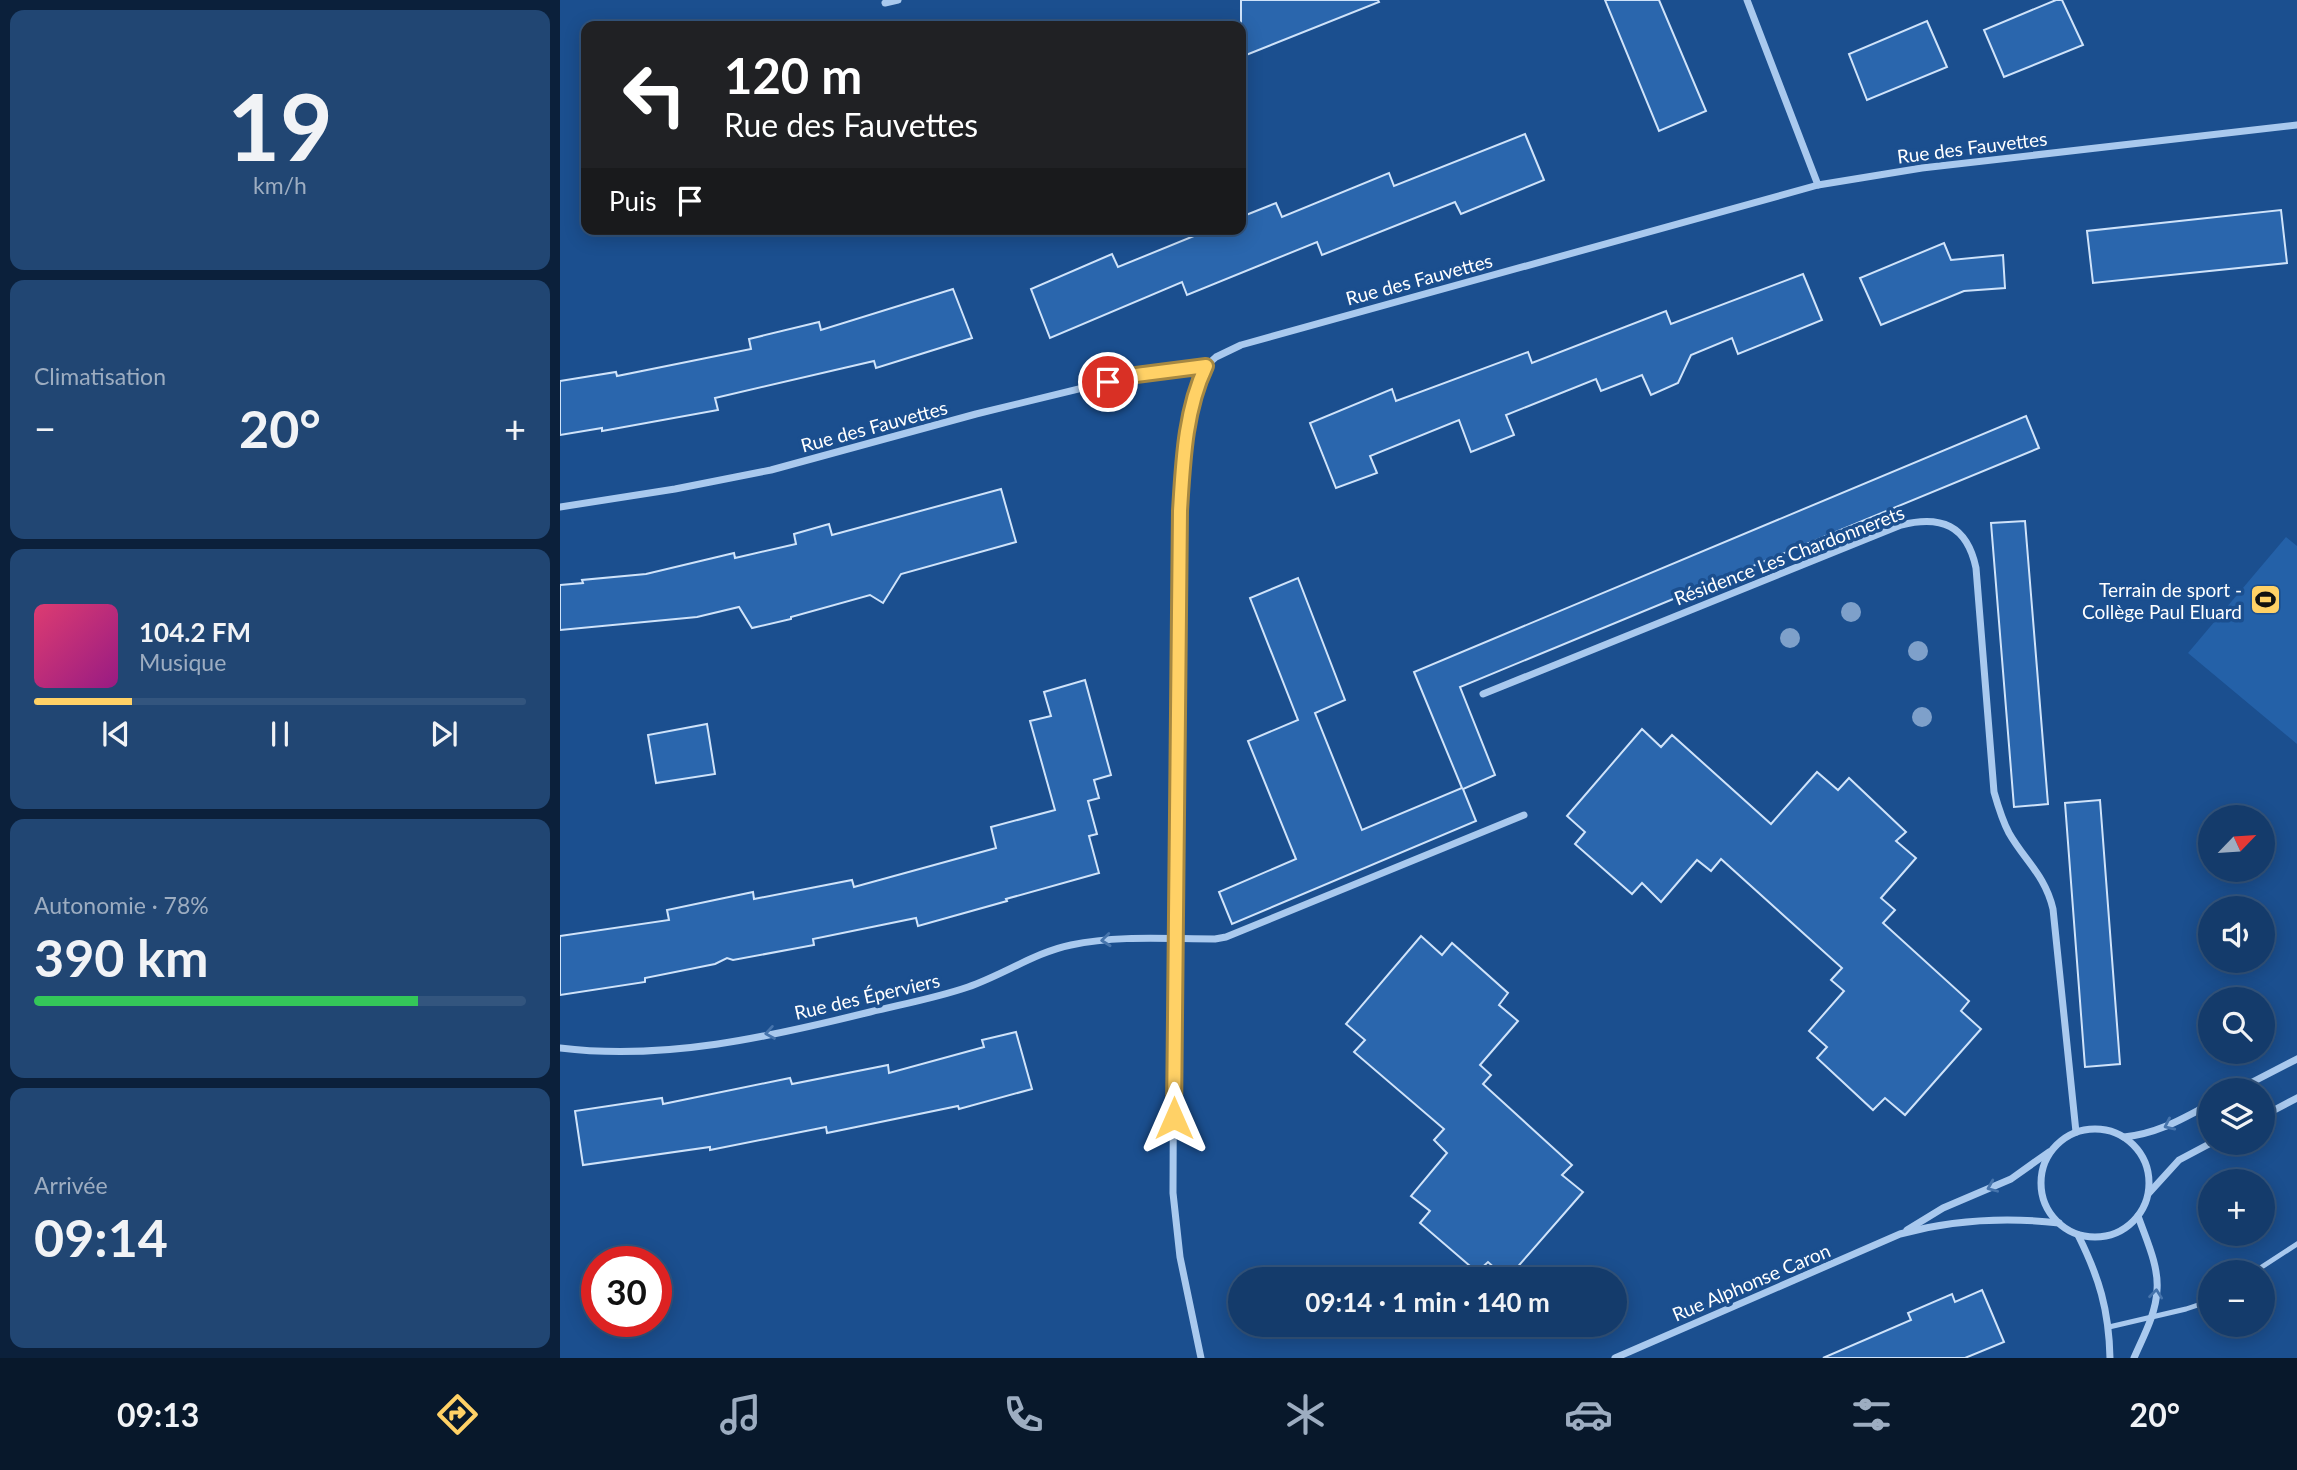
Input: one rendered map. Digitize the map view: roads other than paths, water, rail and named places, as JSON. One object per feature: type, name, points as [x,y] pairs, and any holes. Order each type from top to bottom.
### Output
[{"type":"street","points":[[885,3],[898,0]]},
{"type":"street","points":[[1747,0],[1818,185]]},
{"type":"street","name":"Rue des Fauvettes","points":[[560,507],[665,491],[771,470],[976,414],[1136,375],[1206,366],[1216,357],[1241,345],[1818,185],[1936,167],[2297,125]]},
{"type":"street","points":[[1201,1358],[1186,1292],[1174,1211],[1174,939],[1181,486],[1190,412],[1198,382],[1206,366]]},
{"type":"street","name":"Résidence Les Chardonnerets","points":[[1483,694],[1901,525],[1927,520],[1950,526],[1960,534],[1967,545],[1976,568],[1994,792],[2011,836],[2042,878],[2053,909],[2076,1132]]},
{"type":"street","points":[[1174,939],[1215,939],[1240,932],[1524,815]]},
{"type":"street","name":"Rue des Éperviers","points":[[560,1048],[599,1053],[640,1053],[706,1045],[828,1023],[952,992],[998,976],[1067,946],[1117,939],[1174,939]]},
{"type":"street","points":[[2260,1078],[2297,1059]]},
{"type":"street","points":[[2275,1110],[2297,1098]]},
{"type":"street","points":[[2124,1137],[2144,1135],[2198,1110]]},
{"type":"street","points":[[2148,1193],[2149,1177],[2145,1161],[2133,1144],[2104,1129],[2087,1129],[2061,1140],[2042,1167],[2040,1189],[2048,1211],[2059,1223],[2078,1235],[2094,1237],[2111,1235],[2126,1227],[2138,1216],[2148,1193],[2179,1160],[2198,1150]]},
{"type":"street","name":"Rue Alphonse Caron","points":[[1615,1358],[1900,1234],[1943,1208],[2011,1179],[2050,1152]]},
{"type":"street","points":[[2134,1358],[2151,1318],[2157,1285],[2154,1264],[2138,1216]]},
{"type":"street","name":"Rue Alphonse Caron","points":[[1900,1234],[2009,1219],[2059,1223]]},
{"type":"street","points":[[2078,1235],[2098,1281],[2109,1327],[2110,1358]]},
{"type":"lane","points":[[2272,1260],[2297,1244]]},
{"type":"lane","points":[[2109,1327],[2198,1304]]},
{"type":"place","name":"Terrain de sport - Collège Paul Eluard","points":[[2265,600]]}]
